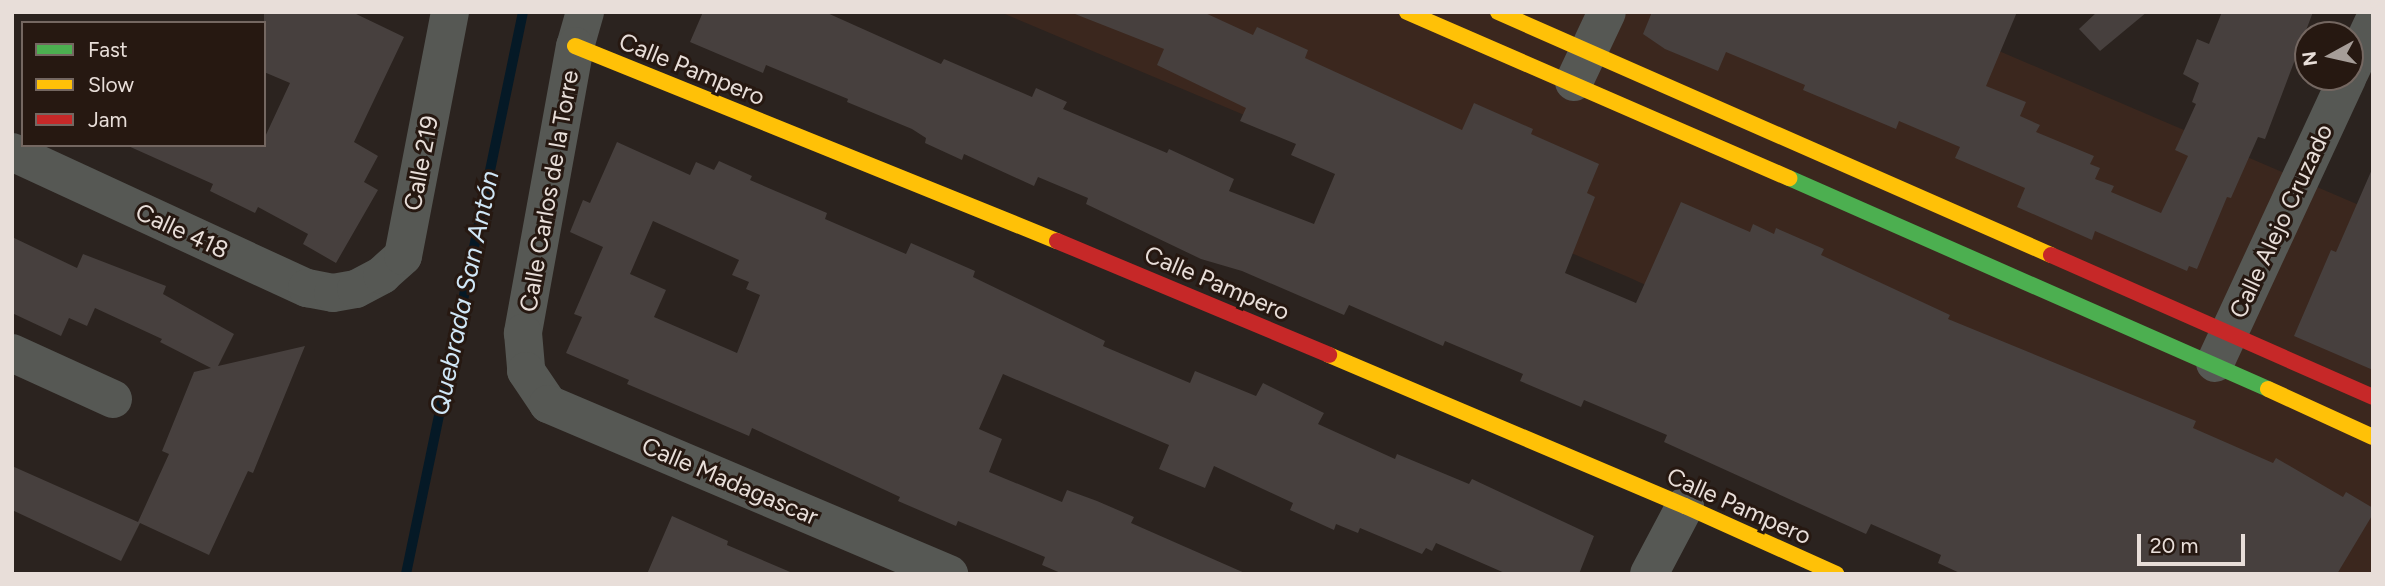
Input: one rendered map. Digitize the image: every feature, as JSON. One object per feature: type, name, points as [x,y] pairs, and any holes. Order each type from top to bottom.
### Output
[{"type":"street","name":"Calle 219","points":[[356,289],[382,275],[403,256],[450,12]]},
{"type":"street","points":[[1407,12],[1580,68],[2221,349],[2373,437]]},
{"type":"street","points":[[1498,12],[1580,68],[2221,349],[2373,397]]},
{"type":"street","points":[[1580,68],[1607,12]]},
{"type":"street","points":[[2364,42],[2373,23]]},
{"type":"street","name":"Calle Carlos de la Torre","points":[[526,371],[523,333],[580,29]]},
{"type":"street","name":"Calle Pampero","points":[[580,29],[1126,268],[1685,506],[1836,574]]},
{"type":"street","name":"Calle Alejo Cruzado","points":[[2221,349],[2341,91]]},
{"type":"street","name":"Calle 418","points":[[12,152],[307,288],[333,293],[356,289]]},
{"type":"street","points":[[12,352],[113,399]]},
{"type":"street","name":"Calle Madagascar","points":[[526,371],[548,404],[949,574]]},
{"type":"street","points":[[1649,574],[1685,506]]},
{"type":"shaded area","points":[[1000,12],[1908,12],[2373,211],[2373,574],[2137,574],[1943,420],[1628,277]]},
{"type":"building","points":[[264,12],[352,12],[404,37],[354,142],[378,156],[364,182],[378,190],[336,263],[303,244],[308,234],[258,207],[255,213],[210,191],[213,184],[130,147],[266,147],[266,135],[290,83],[266,73]]},
{"type":"building","points":[[703,12],[825,12],[941,64],[944,59],[1032,97],[1036,88],[1067,102],[1063,109],[1167,153],[1169,149],[1234,179],[1229,191],[1314,224],[1335,174],[1291,155],[1296,144],[1240,121],[1246,108],[1157,65],[1164,49],[1075,14],[1203,12],[1253,35],[1257,27],[1308,50],[1305,58],[1462,130],[1474,103],[1533,129],[1531,134],[1599,164],[1587,193],[1595,197],[1565,273],[1636,303],[1681,202],[1750,232],[1753,224],[1774,234],[1776,228],[1824,249],[1821,255],[1950,315],[1948,319],[2196,421],[2193,428],[2273,463],[2276,458],[2343,497],[2346,492],[2373,508],[2373,514],[2337,574],[1962,574],[1938,563],[1941,555],[1871,524],[1866,534],[1664,442],[1667,435],[1584,400],[1581,407],[1520,381],[1523,374],[1445,341],[1443,346],[1349,305],[1344,315],[1242,271],[1201,259],[1086,204],[1088,198],[1038,177],[1034,186],[964,154],[962,160],[925,143],[926,138],[912,129],[847,102],[848,99],[766,65],[763,73],[690,42]]},
{"type":"building","points":[[1652,12],[2017,12],[1986,86],[2026,102],[2020,116],[2040,125],[2036,132],[2094,156],[2090,164],[2100,168],[2095,179],[2114,186],[2111,192],[2161,213],[2188,156],[2175,150],[2196,104],[2192,102],[2199,83],[2183,74],[2197,39],[2209,44],[2222,12],[2313,12],[2310,21],[2294,21],[2294,62],[2265,139],[2258,137],[2231,198],[2227,197],[2197,269],[2189,266],[2187,271],[2095,231],[2092,240],[2017,207],[2025,188],[1955,158],[1960,147],[1899,121],[1896,129],[1803,90],[1805,85],[1726,52],[1718,71],[1665,49],[1643,34]]},
{"type":"building","points":[[2097,12],[2147,12],[2100,51],[2079,29]]},
{"type":"building","points":[[617,142],[690,175],[696,162],[714,170],[719,161],[752,176],[750,180],[827,213],[825,219],[906,254],[911,243],[975,271],[973,277],[1105,341],[1103,346],[1190,383],[1195,371],[1256,396],[1263,383],[1324,413],[1318,424],[1395,459],[1397,454],[1469,484],[1472,479],[1594,536],[1579,574],[1507,574],[1436,543],[1432,551],[1426,548],[1422,554],[1360,528],[1358,533],[1336,524],[1334,530],[1290,510],[1293,503],[1214,466],[1205,488],[1159,469],[1169,445],[1003,374],[979,429],[1002,439],[989,472],[1062,502],[1067,490],[1097,501],[1134,517],[1131,523],[1247,574],[1063,574],[1042,565],[1045,557],[958,521],[956,526],[898,501],[900,497],[752,428],[749,436],[627,384],[629,380],[566,353],[582,317],[574,314],[603,247],[570,232],[583,200],[590,203]],"holes":[[[653,221],[739,260],[732,275],[749,282],[746,289],[760,295],[737,353],[654,317],[666,290],[630,274]]]},
{"type":"building","points":[[2373,167],[2373,370],[2294,336],[2331,250],[2336,252]]},
{"type":"building","points":[[12,237],[77,268],[83,254],[166,286],[163,294],[234,334],[218,366],[305,346],[253,473],[248,471],[209,555],[140,523],[121,561],[12,510],[12,466],[138,522],[169,454],[162,451],[194,372],[211,368],[160,342],[162,339],[95,308],[87,326],[69,318],[61,336],[12,313]]},
{"type":"building","points":[[672,516],[728,541],[727,545],[795,574],[647,574]]},
{"type":"waterway","name":"Quebrada San Antón","points":[[406,574],[523,12]]},
{"type":"traffic: fast","points":[[1789,178],[2268,389]]},
{"type":"traffic: slow","points":[[1407,12],[1789,178]]},
{"type":"traffic: slow","points":[[1498,12],[2051,255]]},
{"type":"traffic: slow","points":[[575,46],[1057,241]]},
{"type":"traffic: slow","points":[[1329,355],[1685,506],[1836,574]]},
{"type":"traffic: slow","points":[[2268,389],[2373,437]]},
{"type":"traffic: jam","points":[[1057,241],[1329,355]]},
{"type":"traffic: jam","points":[[2051,255],[2373,397]]}]
